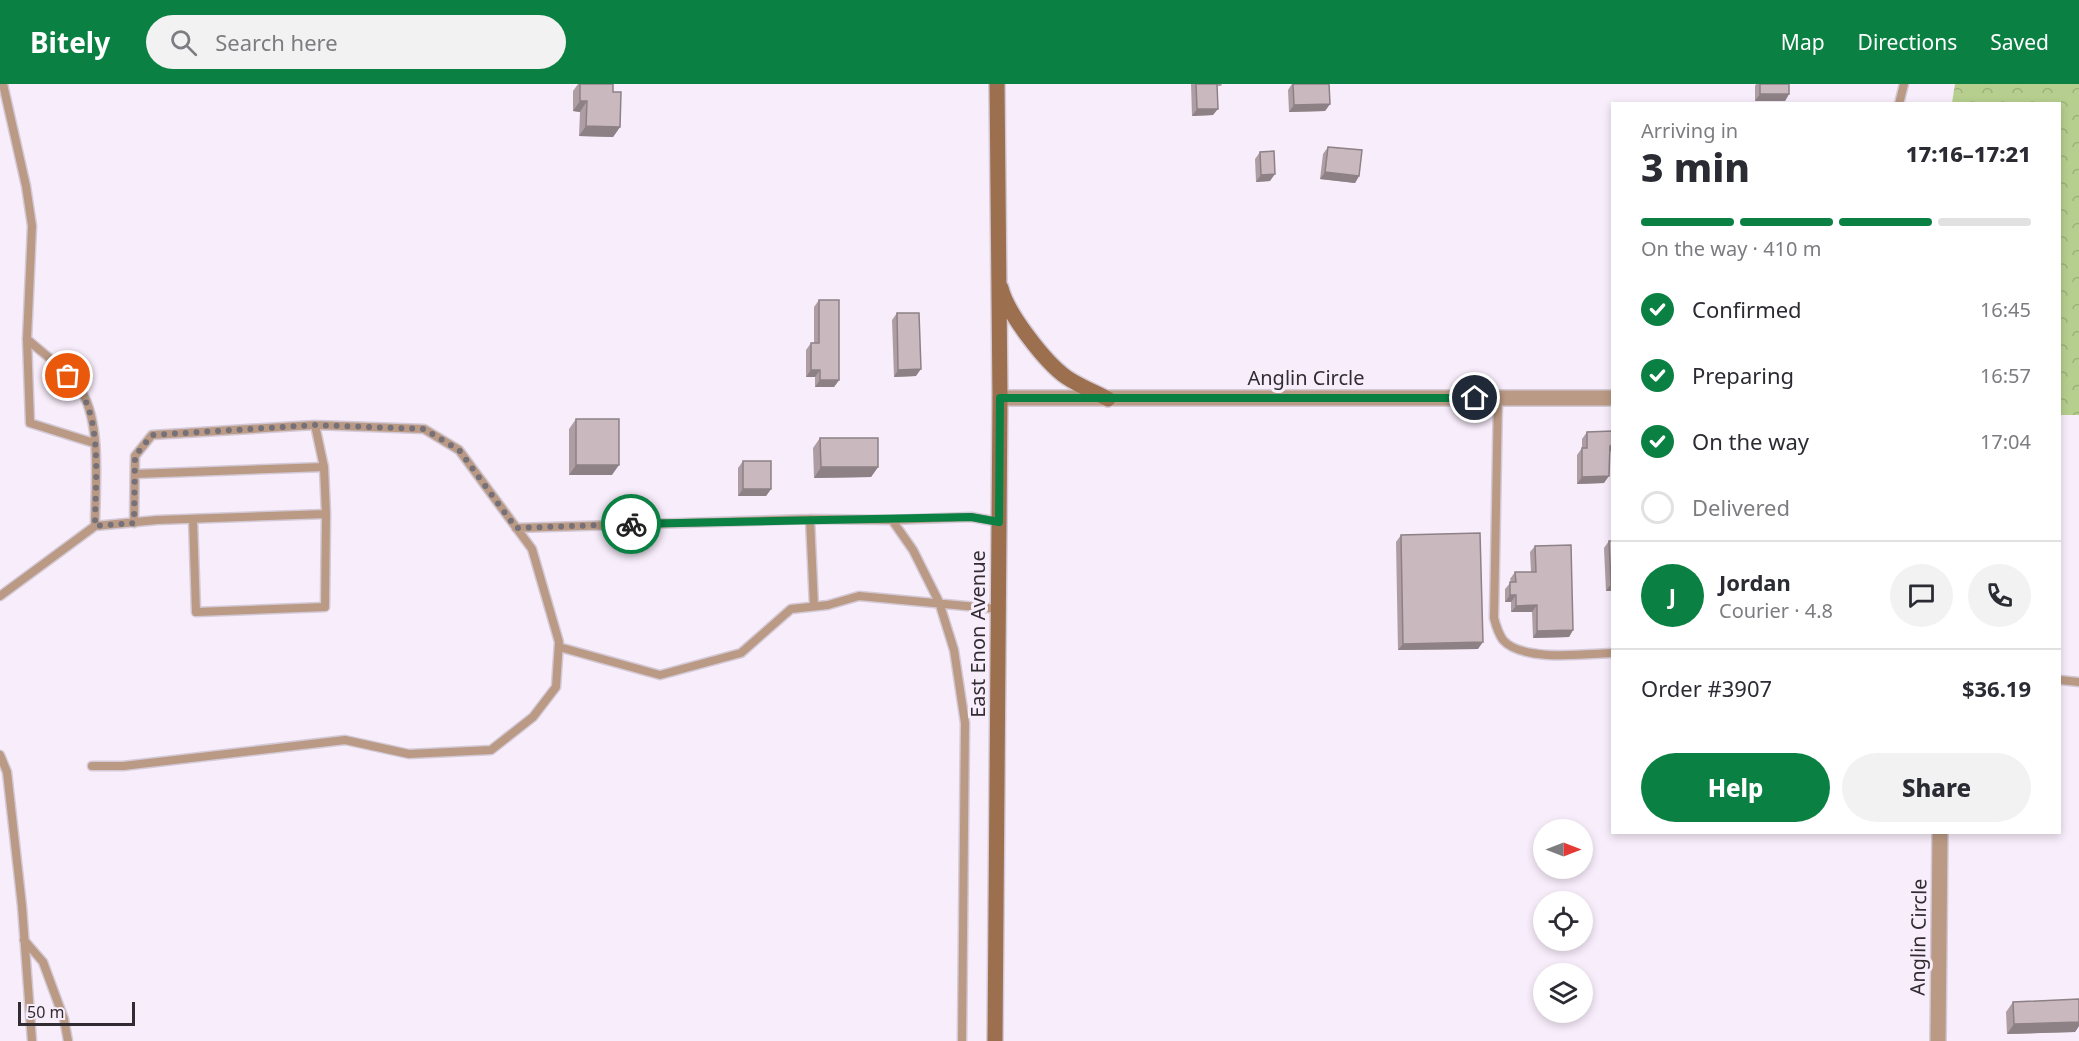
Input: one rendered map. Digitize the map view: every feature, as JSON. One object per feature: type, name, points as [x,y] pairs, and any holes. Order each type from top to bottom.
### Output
[{"type":"street","name":"East Enon Avenue","points":[[995,1041],[1000,398],[997,84]]},
{"type":"street","points":[[997,269],[1003,298],[1046,358],[1067,378],[1108,399]]},
{"type":"street","name":"Anglin Circle","points":[[1000,398],[1611,398]]},
{"type":"street","name":"Anglin Circle","points":[[1938,1041],[1941,834]]},
{"type":"lane","points":[[3,84],[26,186],[32,226],[27,339],[30,423],[94,443]]},
{"type":"lane","points":[[1900,102],[1904,84]]},
{"type":"lane","points":[[27,339],[78,385],[91,409],[94,443],[95,526]]},
{"type":"lane","points":[[1498,398],[1494,618],[1498,630],[1513,647],[1529,653],[1611,654]]},
{"type":"lane","points":[[193,519],[196,612],[325,607],[324,466],[315,425]]},
{"type":"lane","points":[[92,766],[123,766],[345,740],[409,754],[491,750],[532,717],[556,687],[559,647],[532,549],[459,450],[424,429],[315,425],[152,435],[135,456],[134,523]]},
{"type":"lane","points":[[135,474],[324,466]]},
{"type":"lane","points":[[0,596],[95,526],[193,519],[326,514]]},
{"type":"lane","points":[[516,528],[810,519],[892,520],[971,517],[999,522]]},
{"type":"lane","points":[[810,519],[814,606]]},
{"type":"lane","points":[[892,520],[913,550],[939,602],[954,650],[964,723],[962,1041]]},
{"type":"lane","points":[[559,647],[660,675],[741,653],[791,609],[828,605],[859,596],[998,609]]},
{"type":"lane","points":[[2061,680],[2079,682]]},
{"type":"lane","points":[[0,755],[7,772],[32,1041]]},
{"type":"lane","points":[[24,940],[43,962],[64,1019],[68,1041]]},
{"type":"green space","points":[[1955,84],[2079,84],[2079,415],[2061,415],[2061,102],[1952,102]]},
{"type":"building","points":[[580,84],[613,84],[613,92],[621,92],[620,127],[586,126],[587,101],[580,101]]},
{"type":"building","points":[[1196,84],[1217,84],[1218,109],[1197,109]]},
{"type":"building","points":[[1293,84],[1329,84],[1330,104],[1294,105]]},
{"type":"building","points":[[1760,84],[1789,84],[1789,94],[1760,94]]},
{"type":"building","points":[[1328,147],[1362,150],[1359,176],[1325,172]]},
{"type":"building","points":[[1274,151],[1275,174],[1261,175],[1260,152]]},
{"type":"building","points":[[819,300],[839,300],[839,380],[820,380],[820,370],[811,370],[811,343],[819,343]]},
{"type":"building","points":[[897,313],[919,313],[921,369],[898,370]]},
{"type":"building","points":[[576,419],[619,419],[619,465],[576,465]]},
{"type":"building","points":[[1611,431],[1609,476],[1582,477],[1582,448],[1587,448],[1587,432]]},
{"type":"building","points":[[820,438],[878,438],[878,467],[821,467]]},
{"type":"building","points":[[743,461],[771,461],[771,489],[743,489]]},
{"type":"building","points":[[1480,533],[1483,642],[1403,644],[1401,535]]},
{"type":"building","points":[[1609,541],[1611,541],[1611,584]]},
{"type":"building","points":[[1571,545],[1573,630],[1537,631],[1537,605],[1516,606],[1516,595],[1510,595],[1510,582],[1516,582],[1515,572],[1536,572],[1535,546]]},
{"type":"building","points":[[2079,999],[2079,1022],[2014,1024],[2013,1002]]},
{"type":"way so far","points":[[68,376],[78,385],[91,409],[95,456],[95,526],[134,523],[135,456],[152,435],[315,425],[424,429],[459,450],[516,528],[631,524]]},
{"type":"route","points":[[631,524],[971,517],[999,522],[1000,398],[1475,398]]}]
